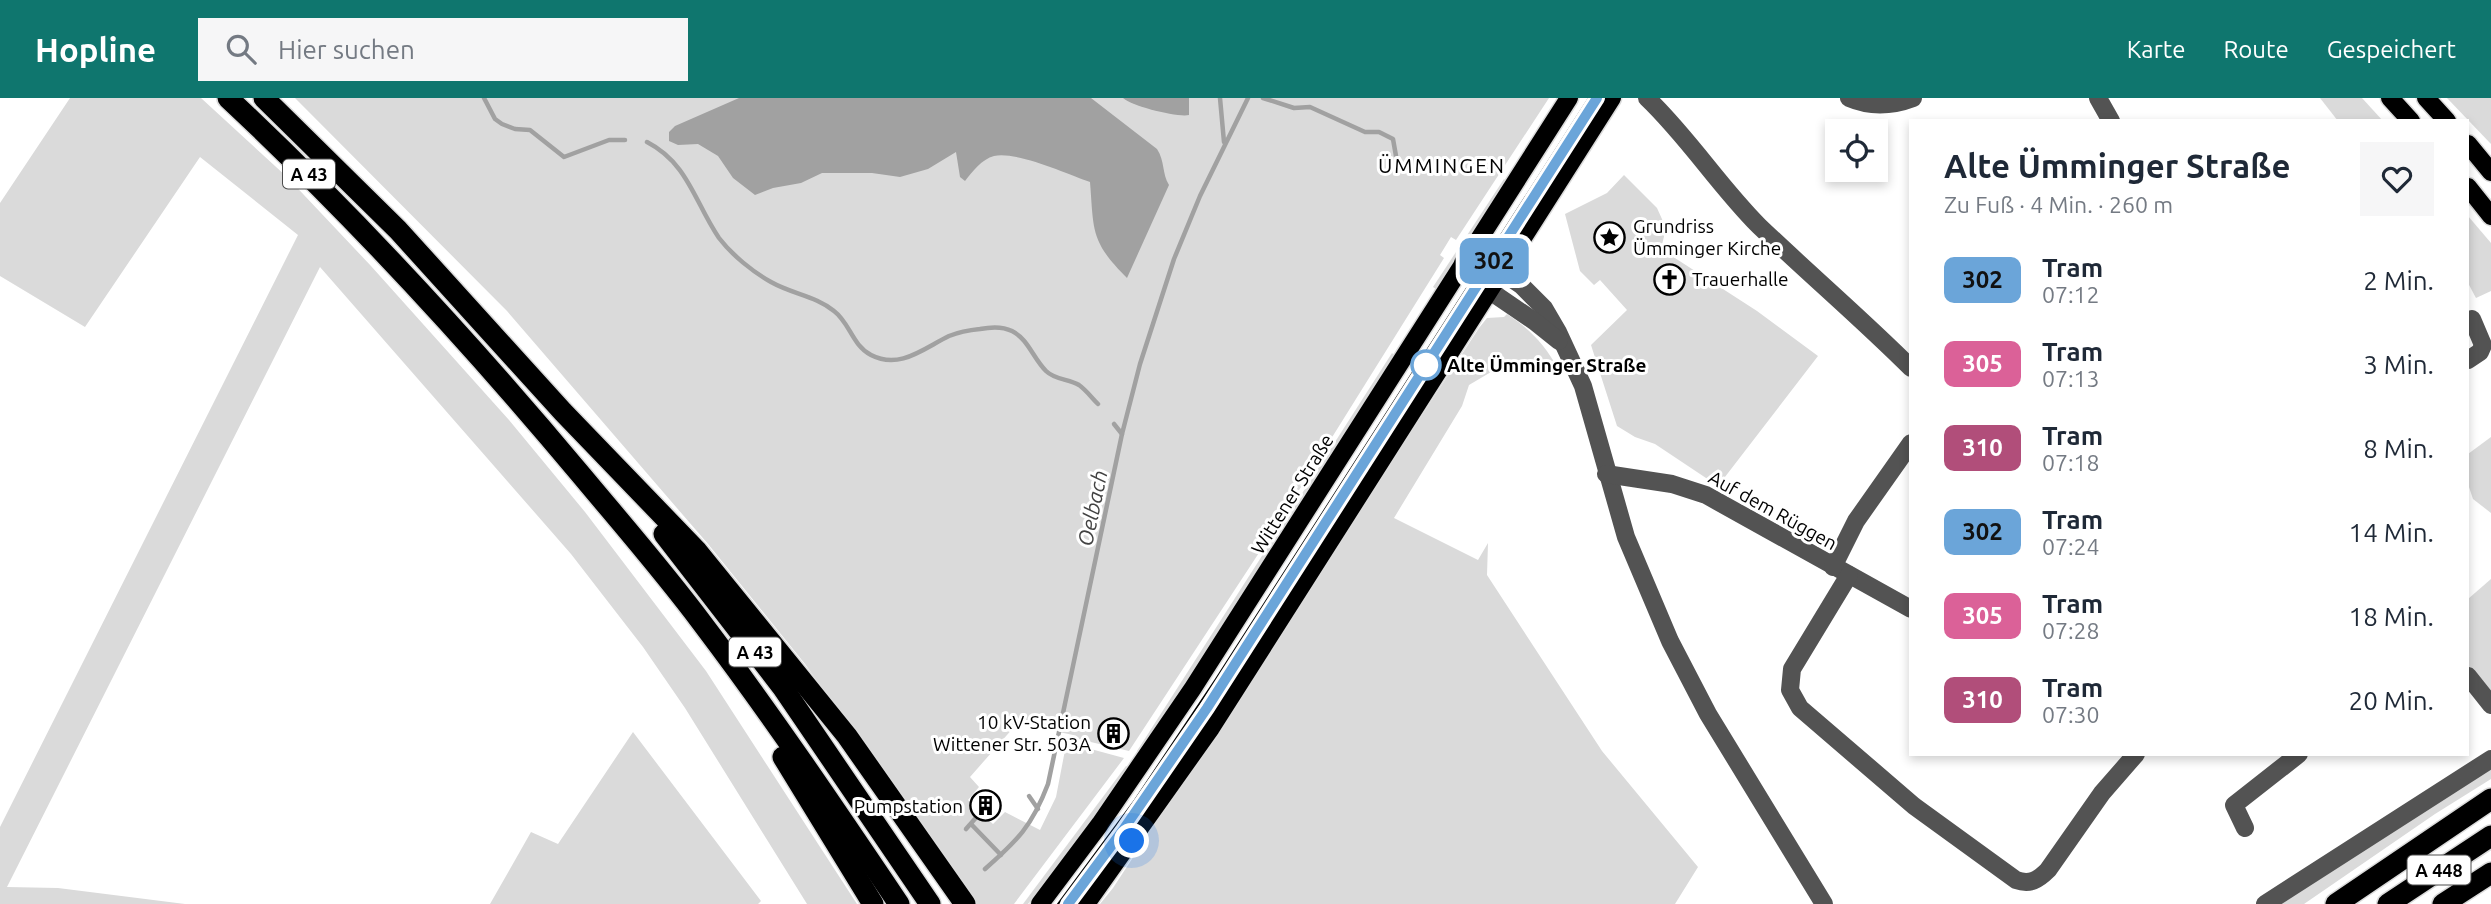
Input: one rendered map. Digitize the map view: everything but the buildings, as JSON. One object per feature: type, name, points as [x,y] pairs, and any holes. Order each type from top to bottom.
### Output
[{"type":"highway","name":"A 43","points":[[228,98],[304,169],[499,376],[700,621],[794,748],[899,904]]},
{"type":"highway","name":"A 43","points":[[264,98],[388,220],[563,412],[643,508],[741,632],[831,757],[930,904]]},
{"type":"highway","points":[[563,412],[715,572],[847,736],[965,904]]},
{"type":"highway","points":[[700,621],[873,904]]},
{"type":"highway","points":[[2336,904],[2491,799]]},
{"type":"highway","name":"A 448","points":[[2388,904],[2491,836]]},
{"type":"highway","name":"A 448","points":[[2443,904],[2491,873]]},
{"type":"main road","name":"Wittener Straße","points":[[1040,904],[1107,814],[1193,688],[1569,98]]},
{"type":"main road","points":[[1086,904],[1211,728],[1612,98]]},
{"type":"main road","points":[[2390,98],[2409,119]]},
{"type":"main road","points":[[2426,98],[2445,119]]},
{"type":"main road","points":[[2469,145],[2491,172]]},
{"type":"main road","points":[[2469,188],[2491,216]]},
{"type":"street","points":[[1647,98],[1759,225],[1909,366]]},
{"type":"street","points":[[1849,98],[1878,104],[1896,104],[1913,98]]},
{"type":"street","points":[[2098,98],[2110,119]]},
{"type":"street","points":[[1463,262],[1502,272],[1521,285],[1544,308],[1583,386],[1626,537],[1670,641],[1708,714],[1824,904]]},
{"type":"street","points":[[1463,262],[1490,291],[1534,321],[1566,349]]},
{"type":"street","points":[[2469,359],[2480,352],[2483,345],[2472,318]]},
{"type":"street","points":[[1909,446],[1856,521],[1841,571],[1792,669],[1790,690],[1794,700],[1914,806],[2016,880],[2028,883],[2039,879],[2048,870],[2102,793],[2134,756]]},
{"type":"street","name":"Auf dem Rüggen","points":[[1606,474],[1672,484],[1706,495],[1909,608]]},
{"type":"street","points":[[2469,677],[2491,705]]},
{"type":"street","points":[[2245,828],[2234,805],[2296,756]]},
{"type":"street","points":[[2265,904],[2491,759]]},
{"type":"shaded area","points":[[70,98],[201,98],[287,177],[509,420],[585,512],[706,671],[857,904],[807,904],[685,708],[643,647],[571,554],[320,267],[7,887],[58,888],[185,904],[0,904],[0,827],[298,235],[200,157],[85,327],[0,276],[0,203]]},
{"type":"shaded area","points":[[295,98],[1549,98],[1456,240],[1451,237],[1440,255],[1444,258],[1276,527],[1129,751],[1031,726],[1021,719],[970,777],[979,787],[968,800],[993,824],[1005,812],[1040,830],[1056,797],[1066,745],[1076,745],[1124,758],[1014,904],[976,904],[805,664],[708,544],[507,311]]},
{"type":"shaded area","points":[[739,98],[1091,98],[1157,149],[1169,185],[1127,278],[1106,254],[1096,234],[1090,182],[1028,160],[1004,155],[994,156],[981,163],[965,181],[960,177],[956,152],[928,169],[900,177],[872,173],[822,173],[801,183],[773,188],[755,195],[733,178],[718,156],[698,144],[678,145],[669,141],[669,132],[675,126]]},
{"type":"shaded area","points":[[1123,98],[1189,98],[1189,115],[1155,111]]},
{"type":"shaded area","points":[[2320,98],[2362,98],[2381,119],[2336,119]]},
{"type":"shaded area","points":[[2447,98],[2491,98],[2491,144],[2469,119]]},
{"type":"shaded area","points":[[1624,175],[1657,208],[1666,228],[1661,249],[1757,311],[1818,356],[1718,486],[1655,444],[1635,437],[1617,426],[1591,345],[1627,310],[1600,280],[1594,285],[1580,271],[1565,214],[1607,193]]},
{"type":"shaded area","points":[[1505,180],[1436,289],[1433,287]]},
{"type":"shaded area","points":[[2469,217],[2491,243],[2491,291],[2476,298],[2469,285]]},
{"type":"shaded area","points":[[1507,314],[1536,338],[1559,370],[1491,372],[1469,385],[1462,406],[1394,518],[1478,560],[1488,543],[1487,575],[1602,751],[1698,867],[1675,904],[1100,904],[1479,328],[1487,318],[1504,317]]},
{"type":"shaded area","points":[[1392,353],[1394,355],[1140,753],[1137,751]]},
{"type":"shaded area","points":[[2491,437],[2491,513],[2473,499],[2469,487],[2469,453]]},
{"type":"shaded area","points":[[2491,579],[2491,697],[2469,671],[2469,598]]},
{"type":"shaded area","points":[[633,732],[761,901],[758,904],[490,904],[531,832],[558,844]]},
{"type":"shaded area","points":[[1126,766],[1129,768],[1028,904],[1023,904]]},
{"type":"shaded area","points":[[2491,767],[2491,779],[2304,904],[2280,904]]},
{"type":"waterway","points":[[484,98],[495,119],[515,129],[530,130],[564,157],[609,140],[625,140]]},
{"type":"waterway","points":[[1220,98],[1224,142]]},
{"type":"waterway","name":"Oelbach","points":[[985,869],[1030,822],[1048,784],[1122,434],[1140,364],[1174,259],[1200,196],[1248,98]]},
{"type":"waterway","points":[[1263,98],[1294,108],[1310,107],[1365,132],[1379,132],[1393,139],[1396,156]]},
{"type":"waterway","points":[[647,142],[661,151],[681,172],[719,238],[736,257],[771,282],[820,302],[834,311],[859,346],[871,355],[882,359],[902,359],[957,333],[1004,328],[1018,334],[1050,374],[1079,385],[1098,404]]},
{"type":"waterway","points":[[1114,424],[1122,434]]},
{"type":"waterway","points":[[1029,796],[1038,809]]},
{"type":"waterway","points":[[966,829],[981,812]]},
{"type":"waterway","points":[[971,824],[1001,855]]},
{"type":"tram line","points":[[1058,904],[1135,800],[1216,679],[1589,98]]},
{"type":"tram line","name":"302","points":[[1068,904],[1207,708],[1597,98]]},
{"type":"place","name":"Grundriss Ümminger Kirche","points":[[1610,237]]},
{"type":"place","name":"Trauerhalle","points":[[1669,279]]},
{"type":"place","name":"Alte Ümminger Straße","points":[[1426,365]]},
{"type":"place","name":"10 kV-Station Wittener Str. 503A","points":[[1114,733]]},
{"type":"place","name":"Pumpstation","points":[[986,806]]},
{"type":"district","name":"ÜMMINGEN","points":[[1442,165]]},
{"type":"route","points":[[1132,841],[1211,728],[1438,373],[1426,365]]}]
